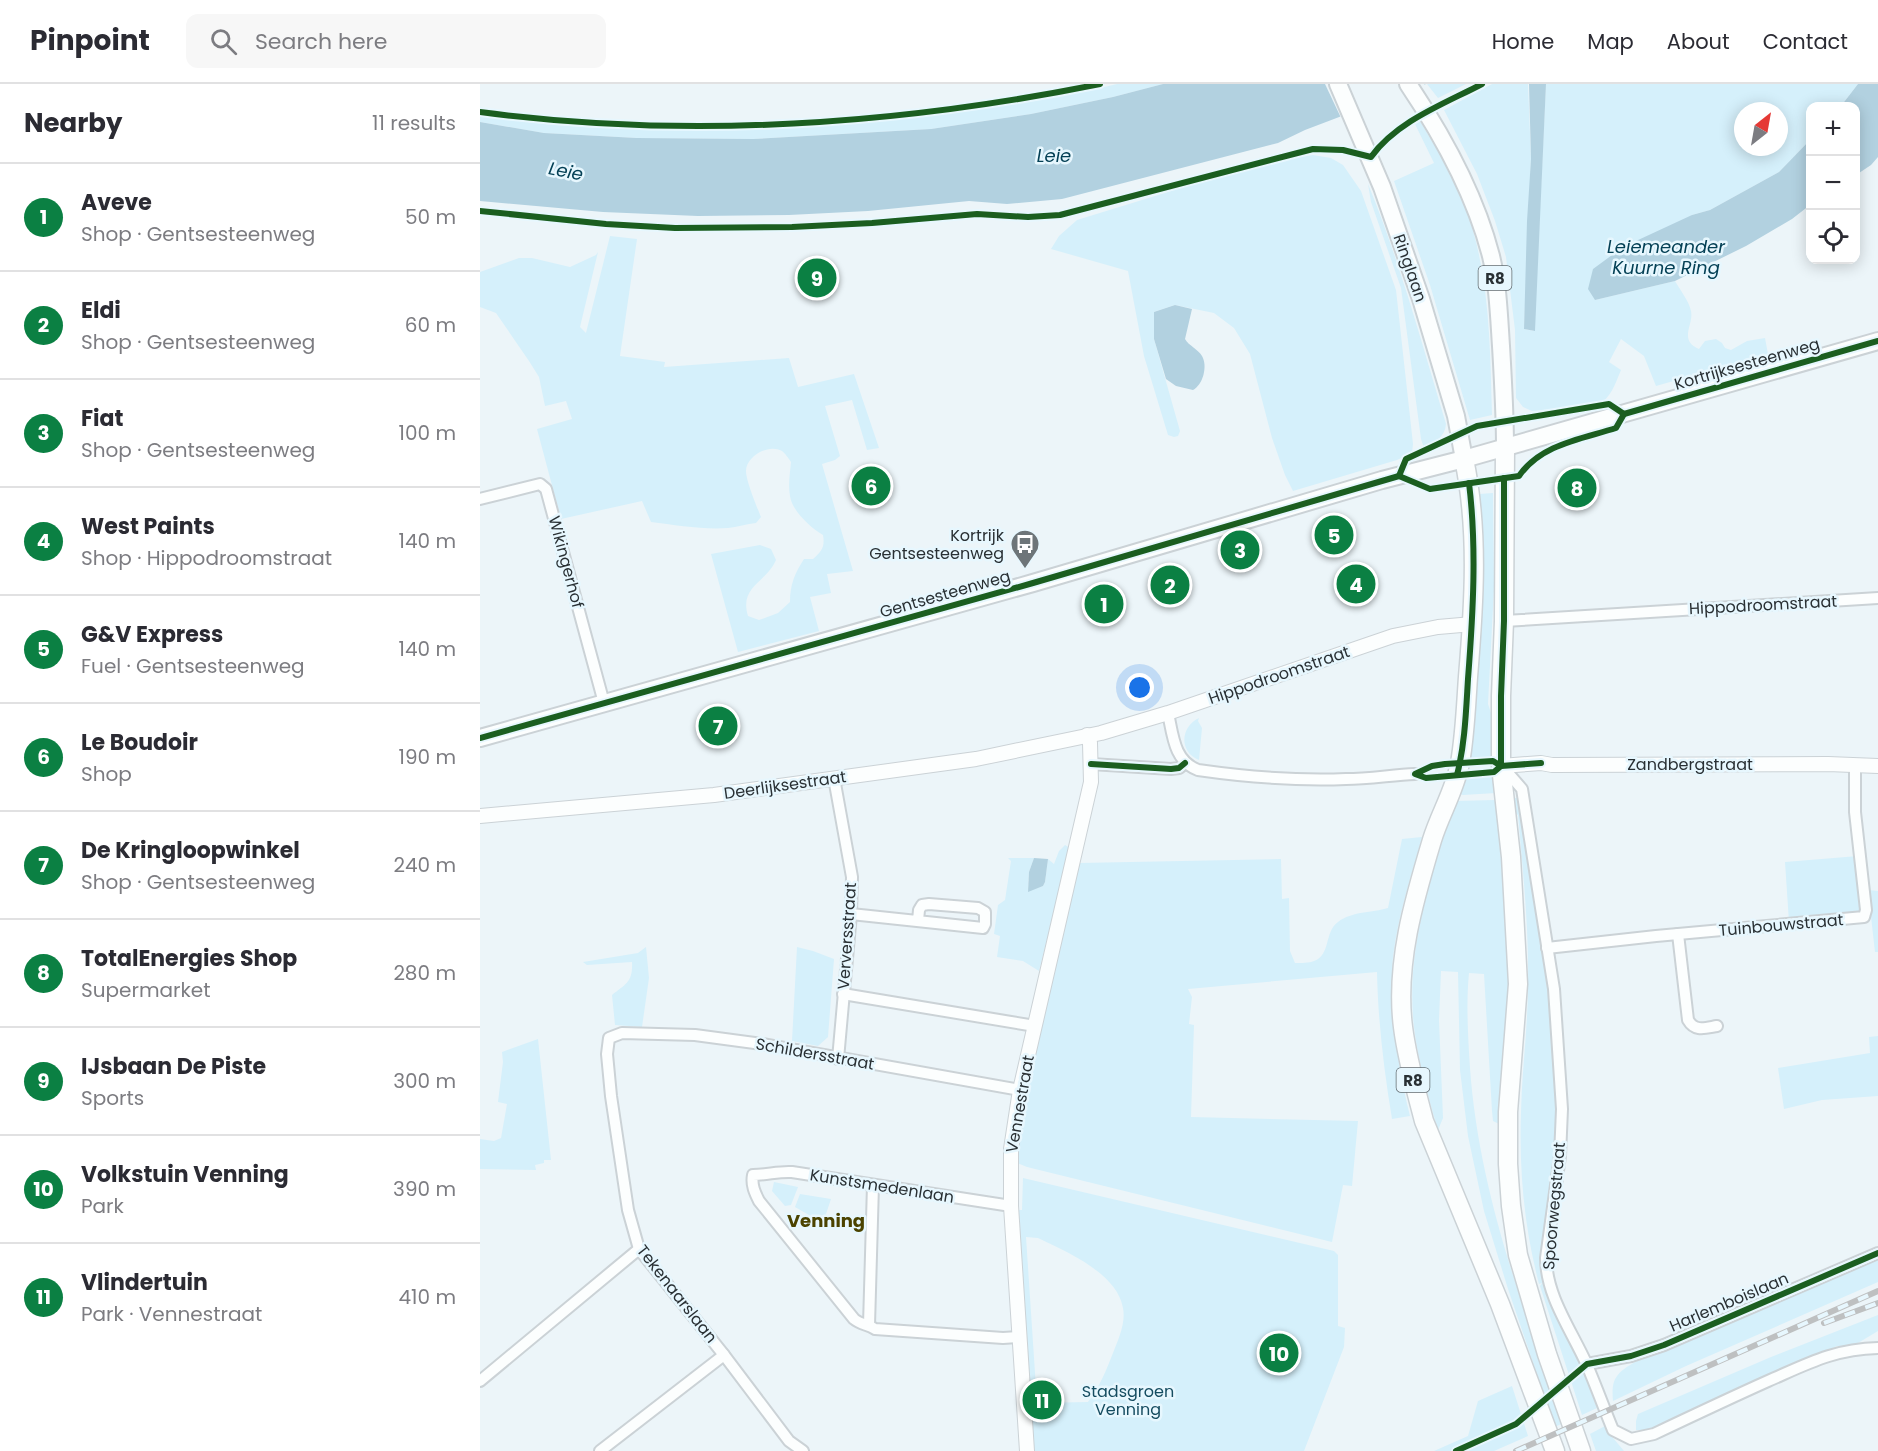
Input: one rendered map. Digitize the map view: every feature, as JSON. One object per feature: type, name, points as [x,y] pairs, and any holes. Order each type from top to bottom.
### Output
[{"type":"highway","points":[[1505,447],[1501,766],[1511,857],[1518,984],[1508,1112],[1511,1206],[1518,1255],[1547,1354],[1581,1451]]},
{"type":"highway","points":[[1464,459],[1470,490],[1474,559],[1473,624]]},
{"type":"highway","name":"R8","points":[[1473,624],[1464,740],[1457,775],[1433,837],[1409,920],[1402,987],[1403,1026],[1413,1079],[1425,1121],[1500,1304],[1556,1451]]},
{"type":"main road","name":"Ringlaan","points":[[1338,84],[1382,187],[1421,299],[1456,416],[1464,459]]},
{"type":"main road","name":"R8","points":[[1408,84],[1451,156],[1469,193],[1489,248],[1499,309],[1505,447]]},
{"type":"main road","name":"Kortrijksesteenweg","points":[[1487,453],[1878,341]]},
{"type":"main road","name":"Gentsesteenweg","points":[[480,738],[1041,581],[1374,482],[1487,453]]},
{"type":"street","name":"Wikingerhof","points":[[480,499],[540,484],[546,489],[604,703]]},
{"type":"street","name":"Hippodroomstraat","points":[[1504,621],[1878,598]]},
{"type":"street","name":"Hippodroomstraat","points":[[1087,735],[1168,713],[1393,636],[1438,627],[1473,624]]},
{"type":"street","points":[[1168,713],[1177,751],[1185,763],[1198,770],[1288,778],[1347,779],[1415,774]]},
{"type":"street","points":[[1087,735],[1091,764],[1171,769],[1179,768],[1185,763]]},
{"type":"street","name":"Deerlijksestraat","points":[[480,816],[714,795],[976,759],[1087,735]]},
{"type":"street","name":"Zandbergstraat","points":[[1501,766],[1541,763],[1552,765],[1828,764],[1878,766]]},
{"type":"street","name":"Vennestraat","points":[[1027,1451],[1011,1206],[1011,1149],[1020,1090],[1091,782],[1091,764]]},
{"type":"street","name":"Spoorwegstraat","points":[[1501,766],[1522,789],[1554,989],[1562,1109],[1560,1156],[1546,1258],[1547,1275],[1552,1292],[1587,1364],[1613,1430],[1631,1439],[1654,1434],[1743,1392],[1836,1353],[1878,1348]]},
{"type":"street","name":"Tuinbouwstraat","points":[[1547,948],[1864,917],[1866,910],[1856,812],[1855,766]]},
{"type":"street","name":"Verversstraat","points":[[834,778],[852,877],[851,914],[838,1059]]},
{"type":"street","points":[[851,914],[983,928],[985,912],[978,908],[929,904],[922,905],[918,921]]},
{"type":"street","points":[[1678,934],[1688,1020],[1692,1026],[1698,1028],[1717,1026]]},
{"type":"street","points":[[843,994],[1035,1026]]},
{"type":"street","name":"Schildersstraat","points":[[609,1038],[622,1033],[695,1035],[762,1044],[1020,1090]]},
{"type":"street","name":"Tekenaarslaan","points":[[609,1038],[607,1054],[611,1096],[628,1210],[639,1249],[789,1441],[803,1451]]},
{"type":"street","name":"Kunstsmedenlaan","points":[[869,1325],[862,1325],[854,1319],[759,1202],[752,1185],[753,1176],[768,1175],[779,1171],[792,1172],[1011,1206]]},
{"type":"street","points":[[873,1185],[869,1325],[875,1329],[1003,1338],[1019,1337]]},
{"type":"street","points":[[480,1381],[639,1249]]},
{"type":"street","name":"Harlemboislaan","points":[[1587,1364],[1631,1356],[1664,1345],[1878,1253]]},
{"type":"street","points":[[600,1451],[724,1355]]},
{"type":"green space","points":[[1117,84],[1163,84],[1031,114],[931,129],[753,139],[637,138],[544,133],[480,122],[480,115],[534,123],[615,128],[697,129],[811,125],[896,119],[972,110],[1045,99]]},
{"type":"green space","points":[[1427,84],[1466,84],[1438,98]]},
{"type":"green space","points":[[1492,84],[1528,84],[1531,159],[1524,329],[1534,331],[1546,84],[1858,84],[1844,102],[1806,102],[1806,144],[1779,172],[1710,210],[1692,215],[1595,300],[1675,281],[1691,311],[1688,337],[1693,345],[1699,349],[1705,341],[1716,339],[1725,348],[1731,350],[1747,341],[1765,338],[1768,354],[1656,386],[1644,356],[1621,339],[1609,362],[1621,370],[1612,390],[1598,405],[1532,411],[1523,407],[1516,398],[1515,330],[1506,257],[1477,174],[1444,110]]},
{"type":"green space","points":[[1420,121],[1461,195],[1473,231],[1484,283],[1492,415],[1470,420],[1430,285],[1394,181],[1434,163],[1415,124]]},
{"type":"green space","points":[[1313,155],[1331,158],[1343,165],[1361,191],[1396,290],[1413,444],[1412,453],[1397,460],[1293,491],[1272,438],[1250,354],[1234,328],[1214,313],[1175,305],[1154,312],[1154,339],[1180,431],[1178,436],[1168,435],[1144,356],[1128,271],[1051,249],[1059,236],[1077,220],[1259,164]]},
{"type":"green space","points":[[1368,184],[1400,273],[1446,424],[1442,436],[1424,448],[1401,288],[1371,202]]},
{"type":"green space","points":[[610,236],[637,239],[620,356],[665,362],[664,367],[789,358],[798,387],[854,374],[879,448],[867,450],[852,400],[825,406],[840,456],[822,464],[853,571],[827,574],[831,593],[810,597],[819,631],[738,652],[711,554],[760,545],[771,549],[776,560],[772,568],[750,591],[746,606],[748,616],[759,620],[778,613],[790,602],[792,584],[798,569],[804,559],[813,559],[819,554],[824,539],[823,535],[803,518],[791,502],[789,488],[791,462],[782,451],[764,450],[754,456],[747,466],[748,481],[761,517],[756,523],[719,528],[651,522],[642,501],[561,519],[537,429],[572,419],[566,401],[545,406],[539,377],[529,361],[496,313],[480,307],[480,272],[519,258],[532,258],[570,267],[598,252],[580,327],[586,333]]},
{"type":"green space","points":[[1493,493],[1494,588],[1488,704],[1494,722],[1494,759],[1467,761],[1480,554],[1479,494]]},
{"type":"green space","points":[[1199,718],[1198,721],[1202,728],[1199,760],[1188,751],[1184,739],[1188,727]]},
{"type":"green space","points":[[1494,774],[1496,793],[1459,794],[1464,776]]},
{"type":"green space","points":[[1513,798],[1518,798],[1537,918],[1548,999],[1555,1080],[1554,1154],[1540,1257],[1541,1270],[1547,1293],[1569,1335],[1597,1408],[1582,1415],[1540,1286],[1542,1283],[1539,1284],[1524,1198],[1521,1134],[1528,1000],[1528,942],[1518,815],[1514,812]]},
{"type":"green space","points":[[1495,800],[1509,939],[1509,991],[1499,1124],[1493,1121],[1492,1111],[1484,974],[1469,973],[1467,1009],[1470,1068],[1475,1114],[1493,1204],[1518,1292],[1563,1423],[1555,1427],[1484,1211],[1468,1136],[1460,1070],[1458,972],[1441,971],[1439,1020],[1443,1118],[1438,1130],[1427,1092],[1414,1027],[1413,969],[1422,912],[1455,801]]},
{"type":"green space","points":[[1422,837],[1401,912],[1393,960],[1395,1035],[1410,1116],[1392,1119],[1382,1046],[1377,972],[1188,989],[1192,997],[1189,1024],[1194,1025],[1191,1117],[1358,1121],[1352,1186],[1343,1185],[1332,1242],[1027,1167],[1015,1162],[1038,1041],[1079,863],[1281,859],[1282,899],[1289,898],[1290,951],[1295,963],[1305,963],[1314,961],[1323,954],[1331,931],[1344,918],[1388,908],[1402,839]]},
{"type":"green space","points":[[1065,845],[1070,848],[1039,971],[1023,961],[997,957],[1000,936],[994,934],[998,905],[1005,900],[1011,861],[1008,858],[1034,858],[1029,872],[1028,891],[1043,886],[1048,859],[1054,864],[1059,851]]},
{"type":"green space","points":[[1858,856],[1863,912],[1789,922],[1785,862]]},
{"type":"green space","points":[[1868,890],[1878,891],[1878,952],[1875,952]]},
{"type":"green space","points":[[646,947],[649,978],[642,1027],[615,1025],[612,995],[630,978],[632,962],[587,965],[583,962],[638,953]]},
{"type":"green space","points":[[797,947],[834,959],[828,1037],[818,1046],[792,1041]]},
{"type":"green space","points":[[1878,1036],[1878,1096],[1822,1100],[1784,1109],[1778,1068],[1870,1053],[1869,1037]]},
{"type":"green space","points":[[538,1039],[551,1160],[544,1160],[544,1163],[535,1165],[536,1170],[480,1169],[480,1139],[494,1141],[501,1138],[507,1104],[498,1102],[502,1052]]},
{"type":"green space","name":"Stadsgroen Venning","points":[[1023,1178],[1334,1251],[1338,1255],[1338,1326],[1345,1328],[1344,1347],[1304,1451],[1034,1451],[1018,1210],[1022,1210]],"holes":[[[1026,1237],[1038,1238],[1076,1257],[1101,1274],[1119,1296],[1123,1308],[1124,1314],[1117,1343],[1102,1378],[1088,1402],[1037,1403]]]},
{"type":"green space","points":[[774,1182],[798,1187],[791,1205],[785,1206],[772,1191]]},
{"type":"green space","points":[[800,1194],[831,1199],[823,1223],[795,1207]]},
{"type":"green space","points":[[1878,1256],[1878,1282],[1686,1366],[1613,1401],[1616,1377],[1635,1362]]},
{"type":"green space","points":[[1878,1315],[1878,1331],[1853,1346],[1837,1346],[1667,1423],[1646,1430],[1636,1430],[1638,1414],[1771,1357]]},
{"type":"green space","points":[[1512,1386],[1528,1436],[1494,1451],[1434,1451],[1468,1436],[1478,1401]]},
{"type":"green space","points":[[1605,1426],[1624,1451],[1596,1451],[1590,1434]]},
{"type":"water","name":"Leie","points":[[1163,84],[1426,84],[1305,130],[1278,143],[1062,199],[1007,204],[969,201],[868,211],[789,215],[698,216],[603,212],[480,201],[480,122],[544,133],[637,138],[753,139],[931,129],[1031,114]]},
{"type":"water","points":[[1529,84],[1546,84],[1535,331],[1524,329],[1531,159]]},
{"type":"water","points":[[1858,84],[1878,84],[1878,157],[1860,172],[1860,102],[1844,102]]},
{"type":"water","name":"Leiemeander Kuurne Ring","points":[[1806,144],[1806,208],[1792,219],[1746,246],[1675,281],[1595,300],[1588,289],[1593,269],[1623,247],[1692,215],[1710,210],[1779,172]]},
{"type":"water","points":[[1175,305],[1192,309],[1185,339],[1204,360],[1202,380],[1193,390],[1176,386],[1166,379],[1154,339],[1154,312]]},
{"type":"water","points":[[1034,858],[1048,859],[1045,882],[1043,886],[1028,892],[1029,872]]},
{"type":"pier","points":[[1325,84],[1424,84],[1426,87],[1342,120]]},
{"type":"railway","points":[[1516,1451],[1878,1291]]},
{"type":"railway","points":[[1824,1323],[1878,1303]]},
{"type":"cycle path","points":[[480,112],[635,125],[791,124],[946,109],[1100,84]]},
{"type":"cycle path","points":[[480,211],[606,224],[675,228],[792,227],[977,214],[1028,217],[1060,215],[1313,149],[1343,150],[1371,157],[1382,144],[1408,123],[1482,84]]},
{"type":"cycle path","points":[[1624,414],[1878,341]]},
{"type":"cycle path","points":[[1399,476],[1406,459],[1477,426],[1609,404],[1624,414]]},
{"type":"cycle path","points":[[1399,476],[1430,489],[1519,476],[1528,465],[1550,450],[1616,428],[1624,414]]},
{"type":"cycle path","points":[[480,738],[1033,583],[1399,476]]},
{"type":"cycle path","points":[[1501,766],[1504,478]]},
{"type":"cycle path","points":[[1457,775],[1465,727],[1473,606],[1474,556],[1469,483]]},
{"type":"cycle path","points":[[1501,766],[1494,772],[1426,778],[1415,774],[1432,766],[1445,764],[1493,761],[1501,766],[1541,763]]},
{"type":"cycle path","points":[[1091,764],[1171,769],[1179,768],[1185,763]]},
{"type":"cycle path","points":[[1456,1451],[1516,1424],[1587,1364],[1631,1356],[1664,1345],[1878,1253]]},
{"type":"place","name":"IJsbaan De Piste","points":[[817,278]]},
{"type":"place","name":"Le Boudoir","points":[[871,486]]},
{"type":"place","name":"TotalEnergies Shop","points":[[1577,488]]},
{"type":"place","name":"G&V Express","points":[[1334,535]]},
{"type":"place","name":"Fiat","points":[[1240,550]]},
{"type":"place","name":"Kortrijk Gentsesteenweg","points":[[1025,570]]},
{"type":"place","name":"West Paints","points":[[1356,584]]},
{"type":"place","name":"Eldi","points":[[1170,585]]},
{"type":"place","name":"Aveve","points":[[1104,604]]},
{"type":"place","name":"De Kringloopwinkel","points":[[718,726]]},
{"type":"place","name":"Volkstuin Venning","points":[[1279,1353]]},
{"type":"place","name":"Vlindertuin","points":[[1042,1400]]},
{"type":"district","name":"Venning","points":[[826,1220]]}]
